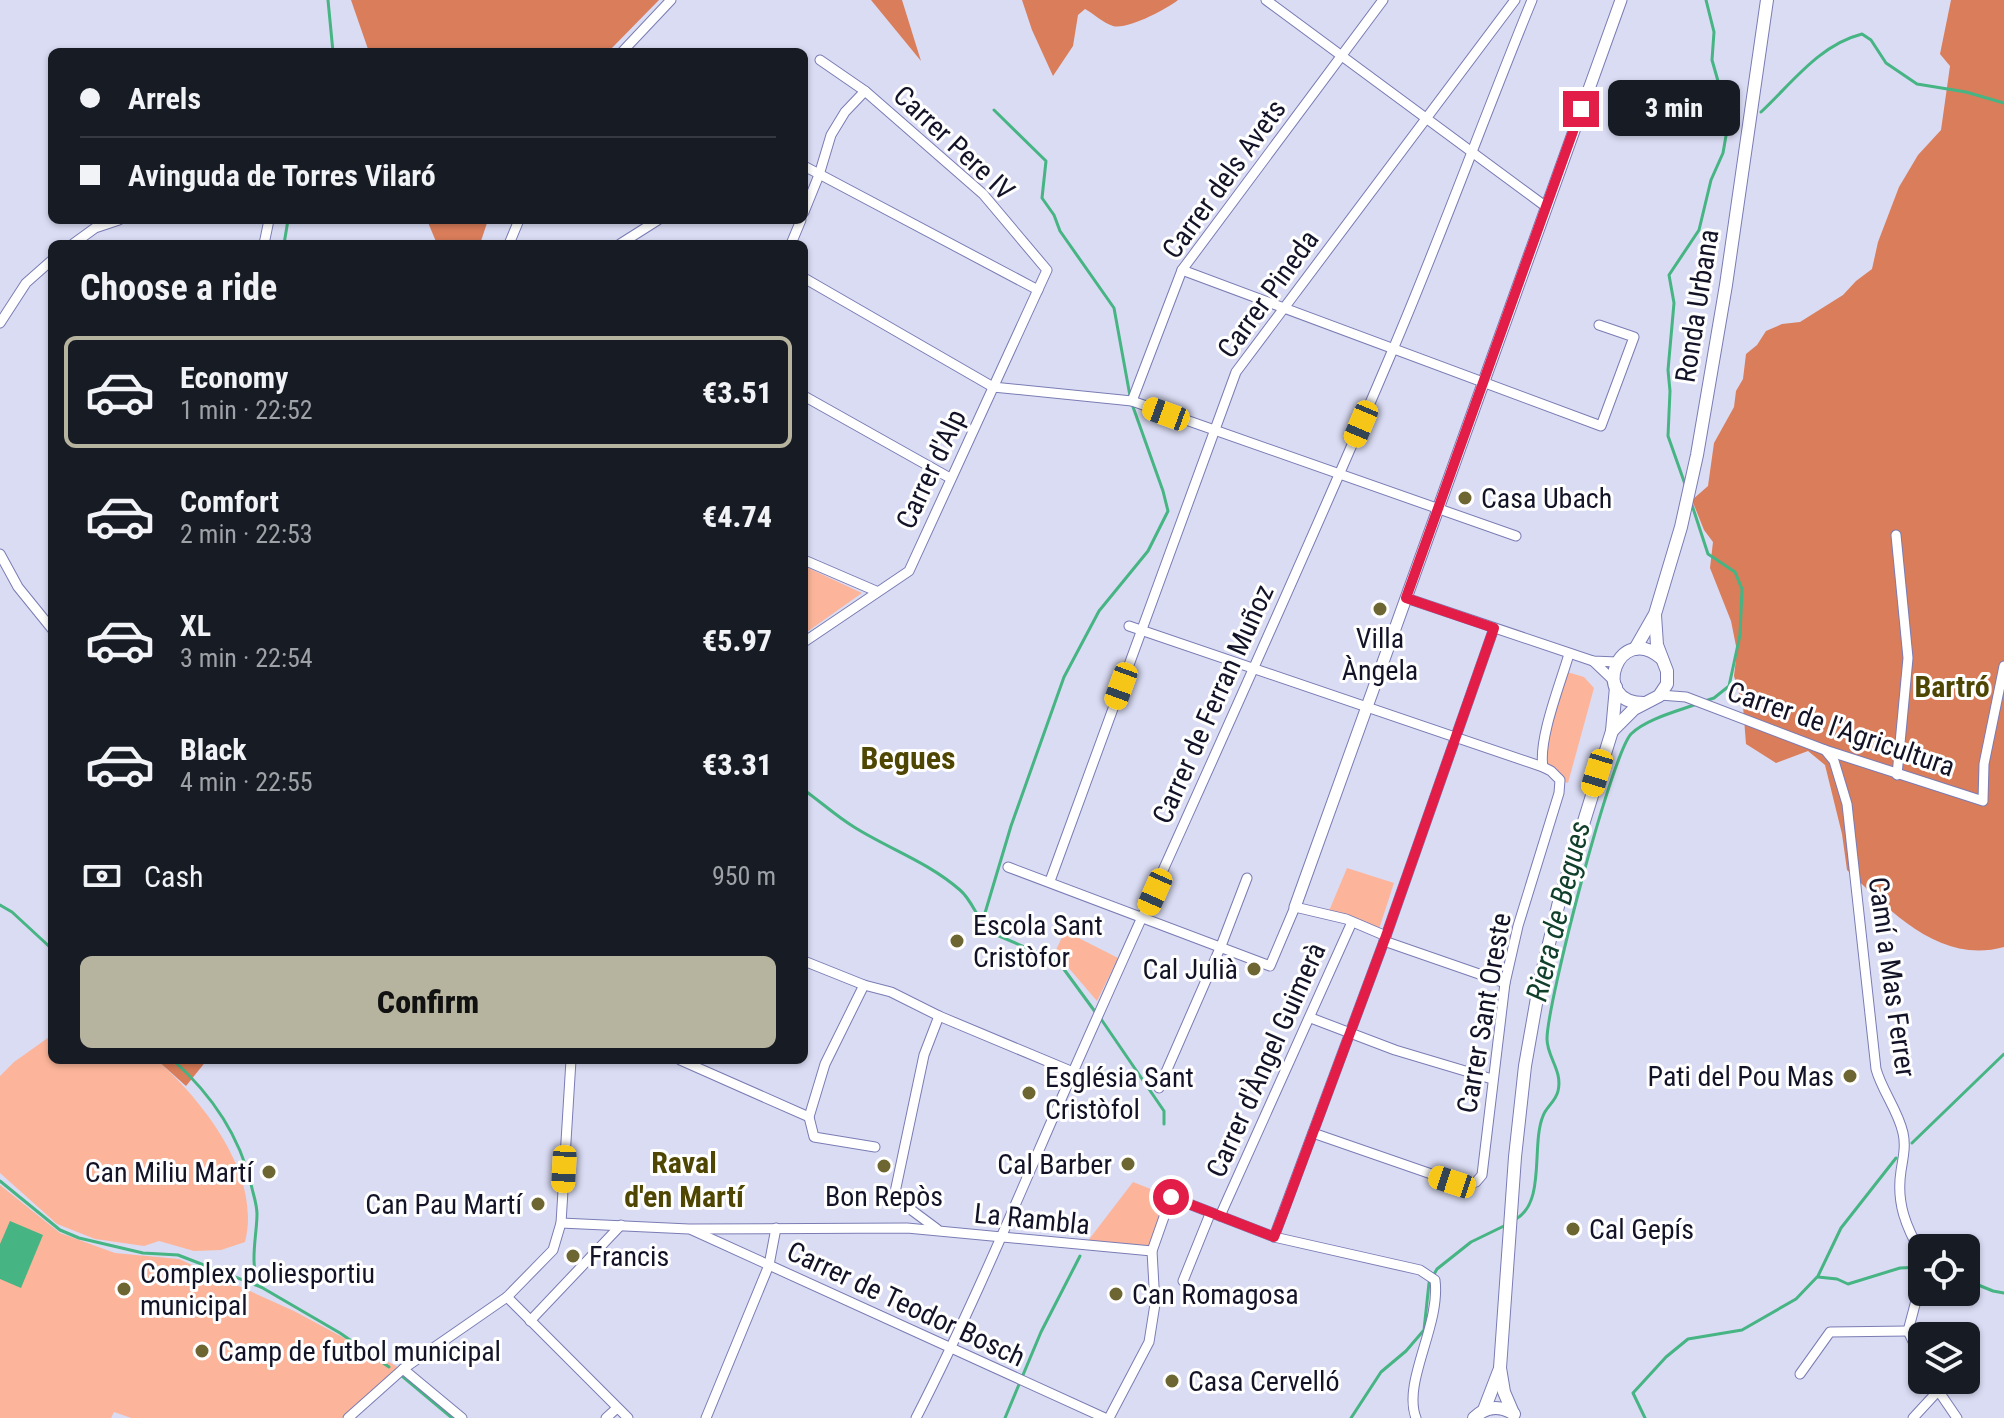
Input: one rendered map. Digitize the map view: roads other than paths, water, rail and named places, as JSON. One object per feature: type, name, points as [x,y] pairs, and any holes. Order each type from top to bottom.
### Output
[{"type":"main road","name":"Ronda Urbana","points":[[1617,662],[1625,653],[1635,649],[1655,614],[1681,527],[1697,455],[1726,285],[1767,0]]},
{"type":"main road","name":"Ronda Urbana","points":[[1655,614],[1661,658],[1668,677]]},
{"type":"main road","points":[[1635,649],[1651,650],[1661,658]]},
{"type":"main road","points":[[1515,1416],[1504,1392],[1500,1368],[1525,1066],[1540,981],[1580,831],[1612,731],[1617,662]]},
{"type":"main road","points":[[1612,731],[1627,715],[1660,695],[1668,677]]},
{"type":"main road","points":[[1615,684],[1627,700],[1644,703]]},
{"type":"main road","points":[[1479,1414],[1500,1368]]},
{"type":"main road","points":[[1479,1414],[1499,1407],[1515,1416]]},
{"type":"street","points":[[626,48],[671,0]]},
{"type":"street","points":[[1266,0],[1545,206]]},
{"type":"street","name":"Carrer dels Avets","points":[[1133,402],[1182,270],[1383,0]]},
{"type":"street","name":"Carrer Pineda","points":[[1050,881],[1236,372],[1515,0]]},
{"type":"street","name":"Carrer de Ferran Muñoz","points":[[916,1418],[952,1349],[1002,1239],[1073,1072],[1339,475],[1394,348],[1532,0]]},
{"type":"street","points":[[1008,867],[1270,966],[1295,907],[1621,0]]},
{"type":"street","name":"Carrer Pere IV","points":[[820,60],[865,91],[983,194],[1047,270]]},
{"type":"street","points":[[808,202],[831,135],[845,112],[865,91]]},
{"type":"street","points":[[808,168],[1038,290]]},
{"type":"street","points":[[78,240],[107,224]]},
{"type":"street","points":[[626,240],[652,224]]},
{"type":"street","points":[[0,323],[26,283],[48,264]]},
{"type":"street","name":"Carrer d'Alp","points":[[808,639],[909,571],[1047,270]]},
{"type":"street","points":[[1182,270],[1601,426],[1634,337],[1599,325]]},
{"type":"street","points":[[808,280],[993,387],[1133,402],[1516,536]]},
{"type":"street","points":[[808,398],[950,478]]},
{"type":"street","points":[[1896,535],[1908,658],[1897,775]]},
{"type":"street","points":[[0,554],[18,587],[48,624]]},
{"type":"street","points":[[808,562],[876,591]]},
{"type":"street","points":[[1406,598],[1569,654],[1593,661],[1617,662]]},
{"type":"street","points":[[1129,626],[1543,767]]},
{"type":"street","points":[[1274,1237],[1385,938],[1494,628]]},
{"type":"street","points":[[1543,767],[1541,758],[1546,734],[1569,654]]},
{"type":"street","points":[[1593,661],[1615,684]]},
{"type":"street","name":"Carrer de l'Agricultura","points":[[1660,695],[1690,698],[1825,750],[1983,801],[1984,764],[2004,666]]},
{"type":"street","name":"Carrer de l'Agricultura","points":[[1668,677],[1690,698]]},
{"type":"street","name":"Camí a Mas Ferrer","points":[[1825,750],[1834,761],[1847,804],[1876,1069],[1905,1142],[1900,1206],[1910,1234]]},
{"type":"street","name":"Carrer Sant Oreste","points":[[1313,1133],[1452,1182],[1469,1185],[1482,1175],[1505,983],[1518,926],[1559,793],[1560,780],[1543,767]]},
{"type":"street","points":[[1159,1088],[1247,878]]},
{"type":"street","points":[[1295,907],[1352,922],[1385,938],[1505,983]]},
{"type":"street","name":"Carrer d'Àngel Guimerà","points":[[1183,1281],[1311,1018],[1352,922]]},
{"type":"street","points":[[808,963],[864,985],[891,992],[939,1016],[1073,1072]]},
{"type":"street","points":[[864,985],[825,1064],[809,1117],[814,1137],[875,1147]]},
{"type":"street","points":[[939,1016],[924,1055],[894,1197],[939,1231]]},
{"type":"street","points":[[1311,1018],[1395,1050],[1492,1079]]},
{"type":"street","points":[[352,1416],[403,1369],[507,1297],[553,1250],[561,1223],[571,1064]]},
{"type":"street","points":[[689,1064],[809,1117]]},
{"type":"street","points":[[1107,1418],[1141,1361],[1151,1331],[1155,1304],[1152,1251],[1171,1197],[1274,1237],[1420,1270],[1435,1280],[1434,1321],[1413,1389],[1411,1407],[1416,1418]]},
{"type":"street","name":"La Rambla","points":[[561,1223],[689,1229],[907,1228],[1152,1251]]},
{"type":"street","points":[[530,1321],[621,1225]]},
{"type":"street","points":[[706,1418],[769,1265],[776,1228]]},
{"type":"street","name":"Carrer de Teodor Bosch","points":[[689,1229],[1107,1418]]},
{"type":"street","points":[[507,1297],[628,1418]]},
{"type":"street","points":[[1800,1374],[1830,1332],[1908,1331]]},
{"type":"street","points":[[403,1369],[462,1418]]},
{"type":"street","points":[[1913,1418],[1935,1394]]},
{"type":"street","points":[[1939,1394],[1957,1418]]},
{"type":"street","points":[[606,1418],[617,1408]]},
{"type":"waterway","points":[[328,0],[333,48]]},
{"type":"waterway","name":"Riera de Begues","points":[[1686,487],[1668,436],[1668,370],[1674,303],[1669,275],[1699,230],[1727,130],[1722,95],[1712,60],[1714,32],[1706,0]]},
{"type":"waterway","points":[[1761,112],[1819,56],[1862,34],[1871,40],[1886,63],[1917,84],[1966,92],[2004,103]]},
{"type":"waterway","points":[[994,110],[1046,161],[1042,198],[1060,231],[1114,308],[1130,396]]},
{"type":"waterway","points":[[285,240],[287,224]]},
{"type":"waterway","points":[[982,923],[1011,826],[1064,677],[1099,611],[1148,551],[1168,511],[1132,404]]},
{"type":"waterway","name":"Riera de Begues","points":[[1691,502],[1708,554],[1735,572],[1742,589],[1740,635],[1729,686],[1705,701]]},
{"type":"waterway","name":"Riera de Begues","points":[[1516,1219],[1531,1200],[1540,1128],[1544,1113],[1558,1091],[1558,1077],[1547,1039],[1550,1016],[1582,881],[1609,786],[1631,734],[1653,720],[1697,704]]},
{"type":"waterway","points":[[808,793],[854,827],[948,880],[965,895],[992,933],[1050,958],[1063,968],[1096,1013]]},
{"type":"waterway","points":[[0,905],[48,945]]},
{"type":"waterway","points":[[1101,1019],[1164,1111],[1164,1124]]},
{"type":"waterway","points":[[1912,1143],[2004,1054]]},
{"type":"waterway","points":[[177,1064],[211,1101],[231,1132],[246,1166],[257,1210],[254,1261],[261,1287],[340,1333],[389,1367]]},
{"type":"waterway","points":[[1645,1418],[1633,1393],[1666,1357],[1688,1339],[1742,1330],[1796,1299],[1818,1276],[1841,1228],[1896,1158]]},
{"type":"waterway","points":[[0,1181],[60,1230],[79,1238],[143,1253],[178,1255],[261,1287]]},
{"type":"waterway","name":"Riera de Begues","points":[[1351,1418],[1381,1372],[1406,1351],[1424,1330],[1429,1283],[1437,1269],[1471,1242],[1506,1225]]},
{"type":"waterway","points":[[1005,1418],[1041,1332],[1080,1256]]},
{"type":"waterway","points":[[1818,1277],[1848,1284],[1908,1268]]},
{"type":"waterway","points":[[1980,1286],[2004,1293]]},
{"type":"waterway","points":[[402,1376],[452,1418]]},
{"type":"place","name":"Casa Ubach","points":[[1465,498]]},
{"type":"place","name":"Villa Àngela","points":[[1380,609]]},
{"type":"place","name":"Escola Sant Cristòfor","points":[[957,941]]},
{"type":"place","name":"Cal Julià","points":[[1254,969]]},
{"type":"place","name":"Pati del Pou Mas","points":[[1850,1076]]},
{"type":"place","name":"Església Sant Cristòfol","points":[[1029,1093]]},
{"type":"place","name":"Cal Barber","points":[[1128,1164]]},
{"type":"place","name":"Bon Repòs","points":[[884,1166]]},
{"type":"place","name":"Can Miliu Martí","points":[[269,1172]]},
{"type":"place","name":"Can Pau Martí","points":[[538,1204]]},
{"type":"place","name":"Cal Gepís","points":[[1573,1229]]},
{"type":"place","name":"Francis","points":[[573,1256]]},
{"type":"place","name":"Complex poliesportiu municipal","points":[[124,1289]]},
{"type":"place","name":"Can Romagosa","points":[[1116,1294]]},
{"type":"place","name":"Camp de futbol municipal","points":[[202,1351]]},
{"type":"place","name":"Casa Cervelló","points":[[1172,1381]]},
{"type":"district","name":"Bartró","points":[[1952,686]]},
{"type":"district","name":"Begues","points":[[908,758]]},
{"type":"district","name":"Raval d'en Martí","points":[[684,1179]]}]
